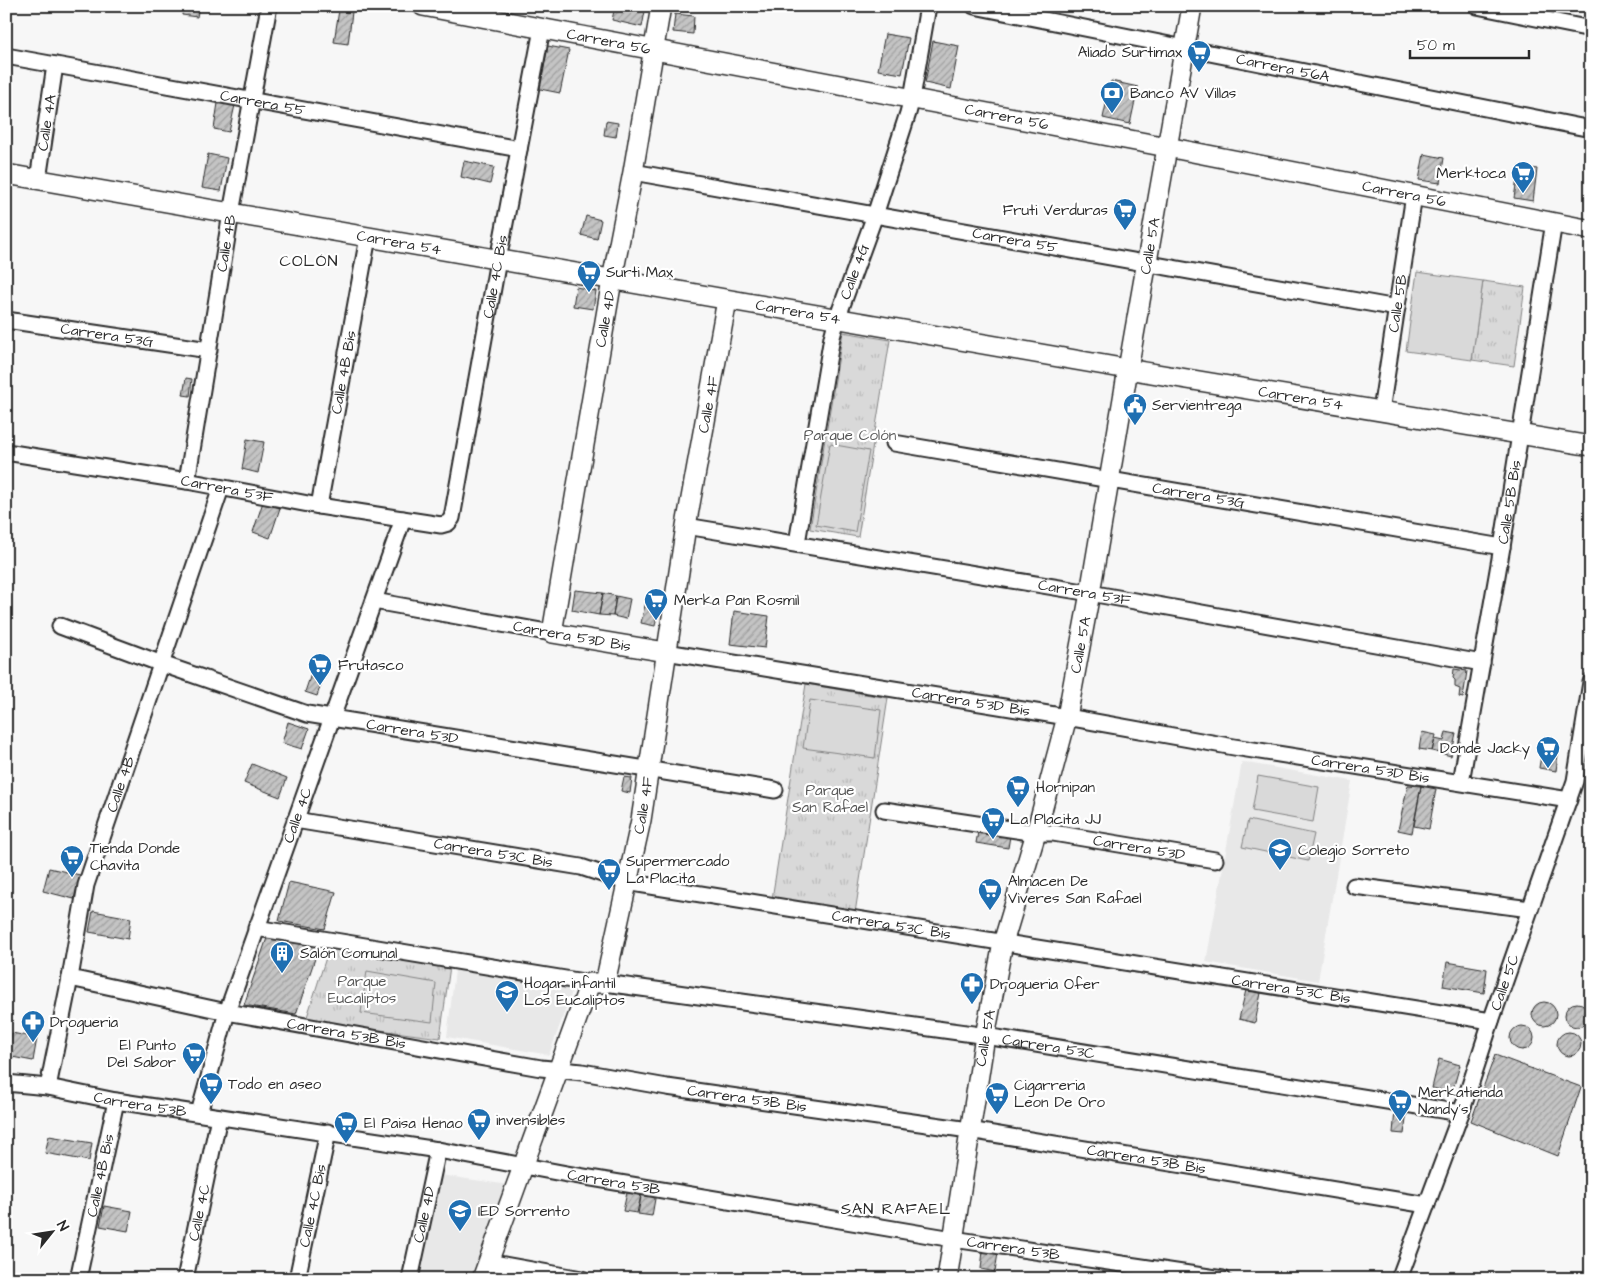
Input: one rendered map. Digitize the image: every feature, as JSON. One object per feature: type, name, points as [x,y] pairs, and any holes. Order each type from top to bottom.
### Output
[{"type":"street","name":"Calle 4B","points":[[187,481],[251,101],[269,6]]},
{"type":"street","name":"Carrera 56","points":[[423,6],[912,98],[1591,230]]},
{"type":"street","name":"Calle 4D","points":[[552,633],[661,6]]},
{"type":"street","name":"Calle 4G","points":[[797,543],[832,338],[837,319],[875,214],[912,98],[928,6]]},
{"type":"street","name":"Carrera 56A","points":[[974,6],[1591,129]]},
{"type":"street","name":"Calle 5A","points":[[947,1279],[969,1130],[985,1036],[1004,943],[1067,717],[1192,6]]},
{"type":"street","points":[[1478,6],[1591,29]]},
{"type":"street","name":"Calle 4C Bis","points":[[448,523],[452,518],[542,29]]},
{"type":"street","name":"Carrera 55","points":[[6,56],[519,149]]},
{"type":"street","name":"Calle 4A","points":[[38,180],[55,65]]},
{"type":"street","name":"Carrera 55","points":[[633,172],[1397,308]]},
{"type":"street","name":"Carrera 54","points":[[6,174],[1128,369],[1591,446]]},
{"type":"street","name":"Calle 5B","points":[[1381,411],[1414,195]]},
{"type":"street","name":"Calle 5B Bis","points":[[1461,782],[1502,547],[1554,222]]},
{"type":"street","name":"Calle 4B Bis","points":[[319,506],[368,237]]},
{"type":"street","name":"Calle 4F","points":[[485,1270],[558,1070],[597,983],[634,854],[686,526],[727,300]]},
{"type":"street","name":"Carrera 53G","points":[[6,320],[209,350]]},
{"type":"street","name":"Carrera 53G","points":[[894,443],[1502,547]]},
{"type":"street","name":"Carrera 53F","points":[[6,452],[187,481],[319,506],[441,525],[448,523]]},
{"type":"street","name":"Calle 4B","points":[[48,1087],[86,885],[221,488]]},
{"type":"street","name":"Calle 4C","points":[[199,1113],[227,1012],[403,519]]},
{"type":"street","name":"Carrera 53F","points":[[686,526],[1090,593],[1482,663]]},
{"type":"street","name":"Carrera 53D Bis","points":[[374,601],[552,633],[1067,717],[1234,747],[1569,800]]},
{"type":"street","name":"Carrera 53D","points":[[60,626],[306,714],[775,790]]},
{"type":"street","name":"Calle 5C","points":[[1399,1279],[1461,1113],[1491,1021],[1569,800],[1575,781],[1591,682]]},
{"type":"street","name":"Carrera 53D","points":[[884,810],[1036,833],[1053,833],[1215,860]]},
{"type":"street","name":"Carrera 53C Bis","points":[[295,820],[581,867],[626,882],[1491,1021]]},
{"type":"street","points":[[1354,886],[1530,909]]},
{"type":"street","name":"Carrera 53C","points":[[256,928],[597,983],[985,1036],[1461,1113]]},
{"type":"street","name":"Carrera 53B Bis","points":[[70,978],[227,1012],[541,1068],[582,1072],[667,1087],[969,1130],[1427,1204]]},
{"type":"street","name":"Carrera 53B","points":[[6,1083],[48,1087],[116,1101],[438,1150],[953,1239],[1223,1279]]},
{"type":"street","name":"Calle 4B Bis","points":[[78,1279],[116,1101]]},
{"type":"street","name":"Calle 4C","points":[[185,1279],[219,1117]]},
{"type":"street","name":"Calle 4C Bis","points":[[297,1279],[328,1132]]},
{"type":"street","name":"Calle 4D","points":[[410,1279],[438,1150]]},
{"type":"street","points":[[485,1270],[582,1279]]},
{"type":"shaded area","name":"Colegio Sorreto","points":[[1242,762],[1352,781],[1318,981],[1206,962]]},
{"type":"shaded area","name":"Hogar infantil Los Eucaliptos","points":[[455,970],[573,989],[549,1055],[447,1037]]},
{"type":"shaded area","name":"IED Sorrento","points":[[440,1175],[509,1185],[476,1279],[417,1279]]},
{"type":"green space","points":[[1417,272],[1483,281],[1472,360],[1406,351]]},
{"type":"green space","points":[[1483,281],[1525,287],[1514,366],[1472,360]]},
{"type":"green space","name":"Parque Colón","points":[[843,332],[890,340],[858,537],[810,529]]},
{"type":"green space","points":[[830,444],[869,451],[855,532],[816,525]]},
{"type":"green space","name":"Parque San Rafael","points":[[806,684],[888,698],[855,913],[772,899]]},
{"type":"green space","points":[[810,700],[881,710],[875,758],[803,748]]},
{"type":"green space","points":[[1258,776],[1319,787],[1313,822],[1252,811]]},
{"type":"green space","points":[[1248,820],[1314,834],[1308,861],[1242,847]]},
{"type":"green space","name":"Parque Eucaliptos","points":[[330,945],[450,966],[440,1038],[306,1020]]},
{"type":"green space","points":[[367,971],[436,983],[432,1022],[361,1013]]},
{"type":"building","points":[[183,6],[199,6],[197,17],[182,15]]},
{"type":"building","points":[[615,6],[646,6],[642,27],[612,20]]},
{"type":"building","points":[[339,10],[352,12],[348,44],[334,42]]},
{"type":"building","points":[[675,14],[694,16],[693,34],[673,32]]},
{"type":"building","points":[[885,34],[909,38],[902,74],[878,70]]},
{"type":"building","points":[[933,41],[959,46],[951,89],[925,83]]},
{"type":"building","points":[[548,46],[569,50],[560,93],[540,89]]},
{"type":"building","points":[[1111,81],[1138,87],[1130,124],[1103,118]]},
{"type":"building","points":[[218,103],[235,105],[229,132],[214,129]]},
{"type":"building","points":[[606,121],[618,123],[616,137],[604,135]]},
{"type":"building","points":[[208,154],[227,158],[221,191],[202,188]]},
{"type":"building","points":[[1424,154],[1444,158],[1440,183],[1419,180]]},
{"type":"building","points":[[464,161],[494,167],[490,184],[461,177]]},
{"type":"building","points":[[1519,166],[1537,169],[1533,201],[1514,198]]},
{"type":"building","points":[[586,216],[601,220],[597,239],[581,235]]},
{"type":"building","points":[[576,287],[596,291],[593,309],[573,306]]},
{"type":"building","points":[[186,378],[192,379],[190,396],[183,395]]},
{"type":"building","points":[[247,439],[264,442],[258,473],[242,469]]},
{"type":"building","points":[[263,502],[280,508],[270,538],[253,532]]},
{"type":"building","points":[[575,590],[603,593],[599,615],[572,610]]},
{"type":"building","points":[[603,593],[616,596],[613,616],[599,615]]},
{"type":"building","points":[[616,596],[630,599],[626,619],[613,616]]},
{"type":"building","points":[[646,601],[659,604],[655,626],[641,623]]},
{"type":"building","points":[[734,611],[769,616],[765,648],[730,644]]},
{"type":"building","points":[[1454,669],[1467,671],[1463,698],[1459,697],[1460,689],[1455,687]]},
{"type":"building","points":[[311,674],[323,678],[317,696],[305,692]]},
{"type":"building","points":[[288,722],[309,729],[302,749],[282,743]]},
{"type":"building","points":[[1422,732],[1436,735],[1432,751],[1419,749]]},
{"type":"building","points":[[1446,732],[1456,734],[1451,756],[1432,751],[1435,739],[1444,741]]},
{"type":"building","points":[[1543,744],[1559,746],[1556,771],[1539,768]]},
{"type":"building","points":[[252,764],[287,778],[280,797],[244,783]]},
{"type":"building","points":[[624,777],[632,778],[630,793],[621,791]]},
{"type":"building","points":[[1408,785],[1421,786],[1412,833],[1398,830]]},
{"type":"building","points":[[1421,786],[1436,789],[1429,829],[1414,826]]},
{"type":"building","name":"La Placita JJ","points":[[978,832],[1010,836],[1008,848],[976,843]]},
{"type":"building","points":[[49,868],[80,875],[74,899],[43,891]]},
{"type":"building","points":[[289,882],[336,892],[325,929],[279,921]]},
{"type":"building","points":[[93,911],[131,918],[128,939],[89,932]]},
{"type":"building","points":[[621,924],[629,926],[623,955],[615,953]]},
{"type":"building","name":"Salón Comunal","points":[[268,935],[320,944],[296,1014],[244,1005]]},
{"type":"building","points":[[1447,962],[1487,969],[1484,993],[1443,986]]},
{"type":"building","points":[[1246,990],[1261,993],[1255,1023],[1239,1019]]},
{"type":"building","points":[[1544,1002],[1553,1005],[1556,1014],[1553,1023],[1544,1026],[1535,1023],[1532,1014],[1535,1005]]},
{"type":"building","points":[[1577,1003],[1586,1006],[1589,1015],[1586,1024],[1577,1027],[1568,1024],[1565,1015],[1568,1006]]},
{"type":"building","points":[[1522,1026],[1531,1029],[1534,1038],[1531,1047],[1522,1050],[1513,1047],[1510,1038],[1513,1029]]},
{"type":"building","points":[[1569,1032],[1578,1035],[1581,1044],[1578,1053],[1569,1056],[1560,1053],[1557,1044],[1560,1035]]},
{"type":"building","points":[[12,1033],[37,1038],[33,1061],[7,1056]]},
{"type":"building","points":[[1495,1055],[1581,1087],[1558,1156],[1471,1121]]},
{"type":"building","points":[[1439,1059],[1460,1065],[1453,1089],[1449,1092],[1432,1088]]},
{"type":"building","name":"Merkatienda Nandy's","points":[[1395,1110],[1407,1112],[1404,1134],[1393,1133]]},
{"type":"building","points":[[49,1136],[92,1143],[89,1161],[45,1153]]},
{"type":"building","points":[[628,1188],[642,1191],[637,1213],[623,1211]]},
{"type":"building","points":[[642,1191],[656,1193],[652,1216],[638,1214]]},
{"type":"building","points":[[104,1206],[132,1211],[128,1231],[100,1226]]},
{"type":"building","points":[[983,1251],[998,1253],[995,1272],[981,1269]]},
{"type":"place","name":"Aliado Surtimax","points":[[1199,73]]},
{"type":"place","name":"Banco AV Villas","points":[[1112,114]]},
{"type":"place","name":"Merktoca","points":[[1523,194]]},
{"type":"place","name":"Fruti Verduras","points":[[1125,231]]},
{"type":"place","name":"Surti Max","points":[[589,293]]},
{"type":"place","name":"Servientrega","points":[[1135,426]]},
{"type":"place","name":"Merka Pan Rosmil","points":[[656,621]]},
{"type":"place","name":"Frutasco","points":[[320,686]]},
{"type":"place","name":"Donde Jacky","points":[[1548,769]]},
{"type":"place","name":"Hornipan","points":[[1018,808]]},
{"type":"place","name":"La Placita JJ","points":[[993,840]]},
{"type":"place","name":"Colegio Sorreto","points":[[1280,871]]},
{"type":"place","name":"Tienda Donde Chavita","points":[[72,878]]},
{"type":"place","name":"Supermercado La Placita","points":[[609,891]]},
{"type":"place","name":"Almacen De Vìveres San Rafael","points":[[990,911]]},
{"type":"place","name":"Salón Comunal","points":[[282,974]]},
{"type":"place","name":"Drogueria Ofer","points":[[972,1005]]},
{"type":"place","name":"Hogar infantil Los Eucaliptos","points":[[507,1013]]},
{"type":"place","name":"Drogueria","points":[[33,1043]]},
{"type":"place","name":"El Punto Del Sabor","points":[[194,1075]]},
{"type":"place","name":"Todo en aseo","points":[[211,1105]]},
{"type":"place","name":"Cigarreria Leon De Oro","points":[[997,1115]]},
{"type":"place","name":"Merkatienda Nandy's","points":[[1400,1122]]},
{"type":"place","name":"invensibles","points":[[479,1141]]},
{"type":"place","name":"El Paisa Henao","points":[[346,1144]]},
{"type":"place","name":"IED Sorrento","points":[[460,1232]]},
{"type":"district","name":"COLÓN","points":[[309,260]]},
{"type":"district","name":"SAN RAFAEL","points":[[896,1208]]}]
